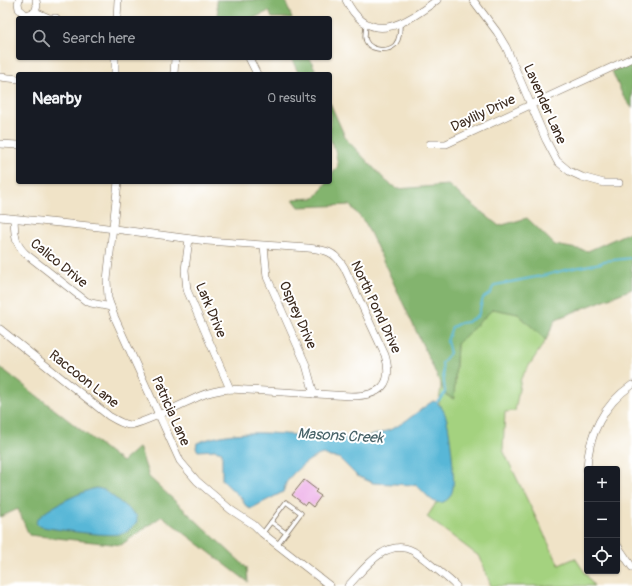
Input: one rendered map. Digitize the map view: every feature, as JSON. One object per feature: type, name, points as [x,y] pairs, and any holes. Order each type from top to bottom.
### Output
[{"type":"street","points":[[19,0],[18,6],[21,12],[26,14],[35,12],[44,16]]},
{"type":"street","points":[[35,12],[37,6],[36,0]]},
{"type":"street","points":[[117,16],[118,0]]},
{"type":"street","points":[[346,0],[353,12],[367,23],[385,28],[400,24],[437,0]]},
{"type":"street","name":"Lavender Lane","points":[[473,0],[497,32],[506,47],[549,147],[557,161],[562,166],[582,177],[604,183],[619,182]]},
{"type":"street","name":"Daylily Drive","points":[[430,144],[446,144],[632,58]]},
{"type":"street","points":[[115,60],[115,72]]},
{"type":"street","points":[[174,72],[175,60]]},
{"type":"street","points":[[250,60],[256,72]]},
{"type":"street","points":[[0,77],[16,79]]},
{"type":"street","points":[[0,144],[16,145]]},
{"type":"street","name":"Patricia Lane","points":[[118,184],[107,280],[108,298],[180,461],[190,475],[231,510],[254,525],[262,534],[330,586]]},
{"type":"street","points":[[0,218],[113,230]]},
{"type":"street","name":"Calico Drive","points":[[14,219],[15,240],[26,254],[86,301],[111,307]]},
{"type":"street","name":"North Pond Drive","points":[[113,230],[189,239],[323,250],[336,256],[344,267],[385,355],[389,368],[389,375],[386,382],[372,395],[359,396],[230,389],[202,395],[159,414]]},
{"type":"street","name":"Lark Drive","points":[[189,239],[185,270],[187,290],[192,304],[217,356],[230,389]]},
{"type":"street","name":"Osprey Drive","points":[[264,246],[267,277],[306,365],[314,394]]},
{"type":"street","name":"Raccoon Lane","points":[[0,329],[116,420],[129,425],[159,414]]},
{"type":"street","points":[[587,466],[591,442],[596,427],[613,402],[632,385]]},
{"type":"street","points":[[348,586],[377,557],[388,550],[400,547],[413,551],[419,555],[456,586]]},
{"type":"street","points":[[620,549],[632,567]]},
{"type":"lane","points":[[367,23],[365,38],[369,46],[378,50],[387,49],[395,44],[399,35],[400,24]]},
{"type":"lane","points":[[262,534],[286,502],[301,513],[277,545]]},
{"type":"lane","points":[[271,522],[286,533]]},
{"type":"green space","points":[[216,0],[285,0],[291,16],[271,16],[269,11],[258,16],[219,16]]},
{"type":"green space","points":[[292,60],[311,60],[316,72],[298,72]]},
{"type":"green space","points":[[632,63],[632,108],[623,96],[612,71]]},
{"type":"green space","points":[[332,108],[346,139],[386,181],[397,189],[448,185],[499,226],[527,218],[555,245],[588,251],[632,231],[632,289],[556,319],[546,340],[518,314],[493,309],[457,344],[454,399],[446,395],[366,224],[350,205],[299,207],[293,199],[315,198],[326,184],[332,184],[332,174],[338,166],[335,150],[332,143]]},
{"type":"green space","points":[[493,308],[518,314],[546,340],[521,378],[515,411],[505,412],[503,450],[559,565],[575,558],[584,571],[584,574],[586,574],[594,586],[491,586],[480,557],[427,517],[436,503],[449,498],[447,420],[439,404],[441,385],[446,395],[454,398],[457,344]]},
{"type":"green space","points":[[0,367],[122,462],[139,447],[149,477],[247,568],[248,582],[162,516],[121,545],[29,535],[18,509],[0,517]]},
{"type":"water","points":[[433,401],[443,409],[445,414],[448,423],[452,452],[452,492],[447,500],[439,503],[432,500],[415,485],[373,483],[357,476],[339,458],[330,457],[324,454],[309,460],[299,468],[287,481],[283,492],[250,509],[222,480],[222,452],[215,450],[198,451],[196,448],[197,443],[212,438],[243,433],[274,433],[337,438],[369,436],[384,432],[397,426]]},
{"type":"water","points":[[96,488],[105,490],[137,516],[137,522],[125,532],[109,535],[48,528],[39,526],[36,523],[44,513],[52,507],[81,493]]},
{"type":"building","points":[[304,480],[317,490],[315,492],[321,496],[313,507],[307,502],[305,505],[292,495]]},
{"type":"waterway","name":"Masons Creek","points":[[436,403],[445,392],[442,363],[450,353],[447,341],[452,327],[460,323],[467,322],[478,316],[483,298],[491,293],[495,285],[601,263],[604,261],[632,258]]}]
